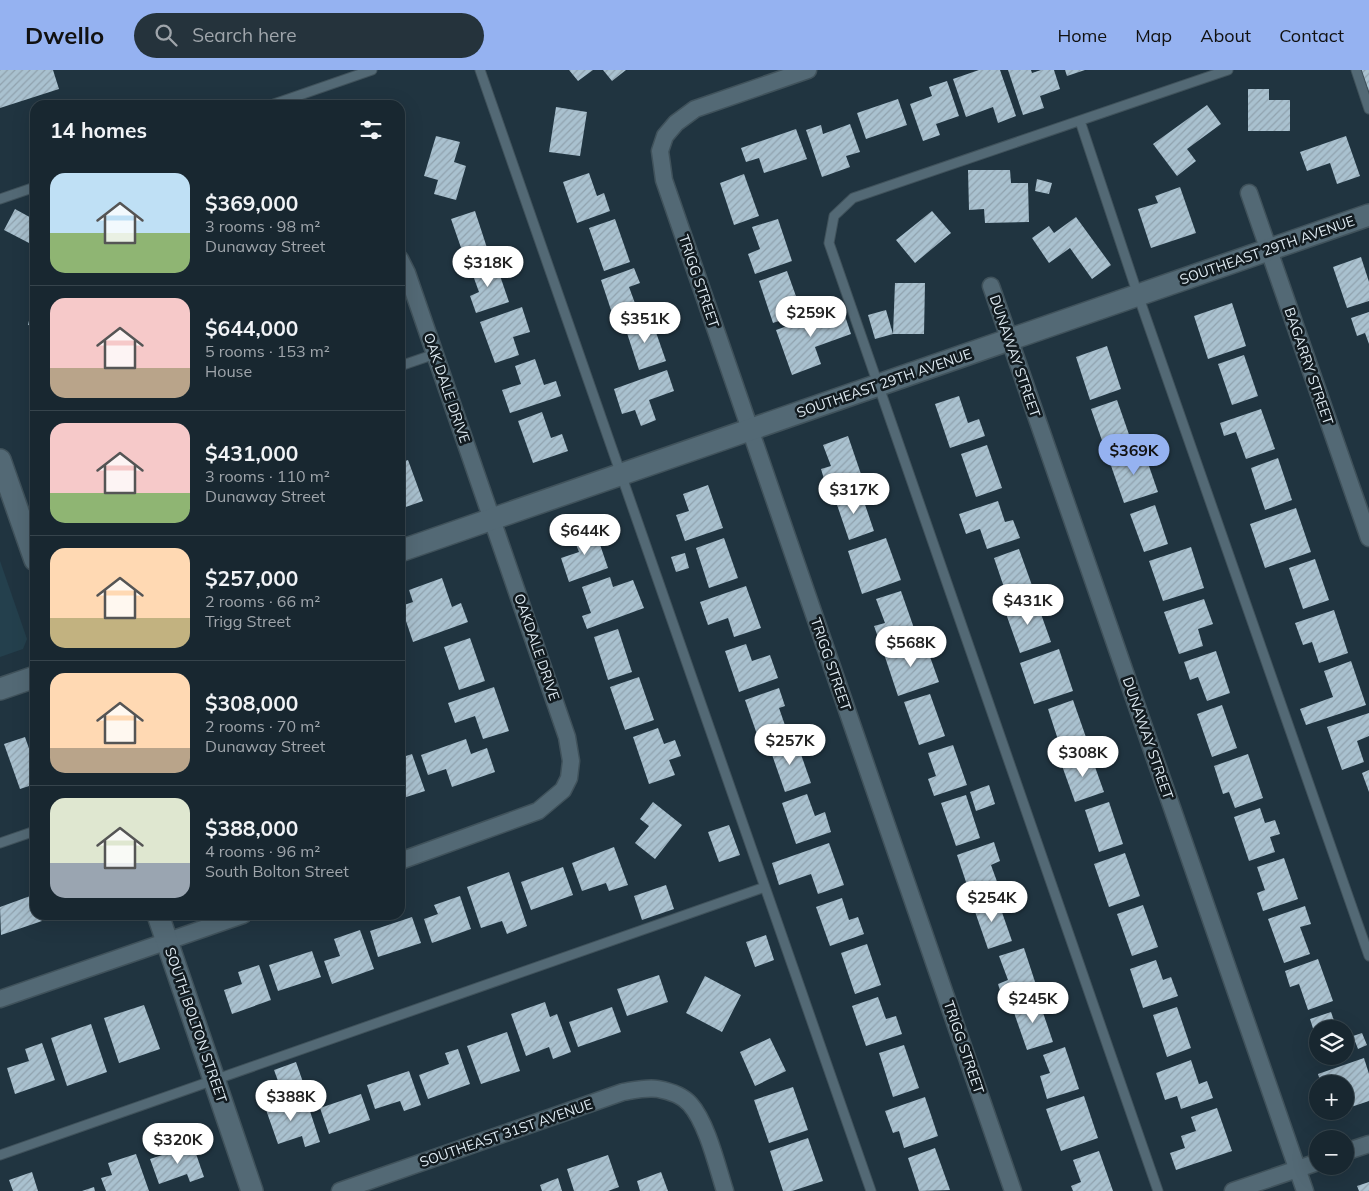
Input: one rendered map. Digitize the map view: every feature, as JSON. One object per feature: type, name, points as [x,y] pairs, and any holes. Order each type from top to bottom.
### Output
[{"type":"street","name":"TRIGG STREET","points":[[808,70],[695,110],[676,123],[665,136],[660,152],[664,180],[1013,1191]]},
{"type":"street","name":"BAGARRY STREET","points":[[1249,193],[1369,538]]},
{"type":"street","name":"SOUTHEAST 29TH AVENUE","points":[[405,548],[1369,215]]},
{"type":"street","name":"OAK DALE DRIVE","points":[[405,269],[493,518]]},
{"type":"street","name":"DUNAWAY STREET","points":[[991,286],[1305,1191]]},
{"type":"street","points":[[0,460],[30,546]]},
{"type":"street","name":"OAKDALE DRIVE","points":[[405,858],[538,811],[563,790],[569,778],[571,761],[568,737],[493,518]]},
{"type":"street","points":[[0,689],[30,679]]},
{"type":"street","name":"SOUTH BOLTON STREET","points":[[160,920],[252,1191]]},
{"type":"street","points":[[0,999],[230,920]]},
{"type":"street","name":"SOUTHEAST 31ST AVENUE","points":[[340,1191],[623,1092],[641,1089],[658,1089],[674,1094],[689,1104],[702,1123],[725,1191]]},
{"type":"street","points":[[1354,1149],[1369,1144]]},
{"type":"street","points":[[1234,1191],[1309,1165]]},
{"type":"lane","points":[[285,100],[372,70]]},
{"type":"lane","points":[[480,70],[871,1191]]},
{"type":"lane","points":[[1158,1191],[880,384],[829,242],[834,216],[853,198],[1228,70]]},
{"type":"lane","points":[[1356,70],[1369,109]]},
{"type":"lane","points":[[1080,121],[1138,295],[1369,956]]},
{"type":"lane","points":[[0,199],[30,189]]},
{"type":"lane","points":[[405,364],[435,354]]},
{"type":"lane","points":[[0,843],[30,832]]},
{"type":"lane","points":[[0,1155],[765,887]]},
{"type":"shaded area","points":[[0,561],[27,639],[23,649],[0,657]]},
{"type":"building","points":[[0,70],[53,70],[59,89],[0,108]]},
{"type":"building","points":[[569,70],[593,70],[578,81]]},
{"type":"building","points":[[603,70],[626,70],[612,81]]},
{"type":"building","points":[[979,70],[1000,70],[1016,116],[998,123],[993,107],[966,117],[953,79]]},
{"type":"building","points":[[1008,70],[1031,70],[1032,73],[1041,70],[1054,70],[1060,89],[1040,96],[1044,108],[1023,115]]},
{"type":"building","points":[[1065,70],[1085,70],[1067,76]]},
{"type":"building","points":[[1361,70],[1369,70],[1369,92]]},
{"type":"building","points":[[947,81],[959,116],[936,124],[940,135],[923,141],[910,104],[932,96],[929,87]]},
{"type":"building","points":[[1248,89],[1269,89],[1269,100],[1290,100],[1290,131],[1248,131]]},
{"type":"building","points":[[898,99],[907,125],[866,139],[857,113]]},
{"type":"building","points":[[1207,105],[1221,124],[1187,149],[1196,161],[1177,176],[1153,144]]},
{"type":"building","points":[[556,107],[587,112],[580,156],[549,152]]},
{"type":"building","points":[[850,124],[860,152],[846,156],[850,167],[822,177],[806,130],[821,125],[823,134]]},
{"type":"building","points":[[796,129],[807,159],[764,173],[759,158],[746,162],[741,148]]},
{"type":"building","points":[[436,136],[460,142],[454,162],[466,166],[456,200],[434,194],[438,180],[424,176]]},
{"type":"building","points":[[1346,136],[1360,176],[1337,184],[1330,163],[1307,171],[1300,152]]},
{"type":"building","points":[[968,170],[1010,170],[1011,183],[1028,183],[1029,222],[985,223],[984,209],[969,210]]},
{"type":"building","points":[[589,173],[597,196],[604,193],[610,211],[577,223],[563,182]]},
{"type":"building","points":[[744,174],[759,216],[734,225],[720,183]]},
{"type":"building","points":[[1037,179],[1052,183],[1049,194],[1035,191]]},
{"type":"building","points":[[1180,187],[1196,233],[1151,248],[1138,209],[1158,203],[1155,196]]},
{"type":"building","points":[[15,209],[30,217],[29,243],[4,230]]},
{"type":"building","points":[[475,211],[489,254],[466,262],[451,219]]},
{"type":"building","points":[[932,211],[951,233],[915,263],[896,240]]},
{"type":"building","points":[[1076,217],[1111,265],[1092,279],[1070,248],[1049,263],[1032,238],[1049,226],[1054,233]]},
{"type":"building","points":[[615,219],[630,262],[604,271],[589,228]]},
{"type":"building","points":[[778,219],[792,261],[755,274],[748,254],[760,249],[752,227]]},
{"type":"building","points":[[1361,257],[1369,282],[1369,301],[1347,308],[1333,267]]},
{"type":"building","points":[[495,261],[509,302],[476,313],[470,296],[479,292],[471,270]]},
{"type":"building","points":[[634,268],[640,283],[629,287],[639,314],[615,322],[601,280]]},
{"type":"building","points":[[787,271],[802,313],[773,323],[759,281]]},
{"type":"building","points":[[895,283],[925,283],[924,334],[893,334]]},
{"type":"building","points":[[1232,303],[1246,346],[1208,359],[1194,316]]},
{"type":"building","points":[[522,307],[530,332],[513,337],[519,355],[495,363],[480,322]]},
{"type":"building","points":[[842,307],[851,334],[815,347],[821,364],[792,375],[776,330]]},
{"type":"building","points":[[886,310],[893,334],[875,339],[868,315]]},
{"type":"building","points":[[1369,312],[1369,344],[1365,333],[1357,336],[1351,318]]},
{"type":"building","points":[[651,318],[666,361],[639,370],[625,327]]},
{"type":"building","points":[[1107,346],[1121,389],[1090,400],[1076,357]]},
{"type":"building","points":[[1244,355],[1258,396],[1232,405],[1218,364]]},
{"type":"building","points":[[535,359],[544,385],[556,381],[561,396],[510,413],[502,390],[521,384],[515,366]]},
{"type":"building","points":[[667,370],[674,391],[649,400],[656,420],[641,426],[635,410],[622,414],[614,389]]},
{"type":"building","points":[[959,396],[968,423],[979,419],[985,436],[950,448],[935,404]]},
{"type":"building","points":[[1117,400],[1132,443],[1106,452],[1091,409]]},
{"type":"building","points":[[1261,409],[1275,449],[1246,459],[1236,432],[1224,436],[1220,423]]},
{"type":"building","points":[[542,412],[551,438],[562,434],[568,451],[533,463],[518,421]]},
{"type":"building","points":[[848,436],[862,477],[827,489],[821,469],[831,466],[823,445]]},
{"type":"building","points":[[987,445],[1002,488],[976,497],[961,454]]},
{"type":"building","points":[[1143,449],[1158,492],[1124,503],[1109,460]]},
{"type":"building","points":[[1278,458],[1292,500],[1265,510],[1251,468]]},
{"type":"building","points":[[408,460],[423,501],[405,507],[405,461]]},
{"type":"building","points":[[708,485],[723,528],[685,541],[676,515],[689,511],[683,494]]},
{"type":"building","points":[[860,490],[874,531],[849,540],[835,499]]},
{"type":"building","points":[[998,501],[1005,522],[1013,520],[1020,538],[987,549],[980,529],[966,534],[959,514]]},
{"type":"building","points":[[1155,505],[1168,544],[1144,552],[1130,514]]},
{"type":"building","points":[[1296,508],[1311,552],[1265,568],[1250,524]]},
{"type":"building","points":[[594,527],[608,568],[569,582],[561,558],[579,552],[572,534]]},
{"type":"building","points":[[724,538],[738,578],[709,588],[696,548]]},
{"type":"building","points":[[886,538],[901,580],[862,594],[848,551]]},
{"type":"building","points":[[1191,547],[1204,588],[1163,601],[1149,561]]},
{"type":"building","points":[[1019,549],[1034,591],[1008,599],[994,558]]},
{"type":"building","points":[[685,553],[689,568],[676,572],[671,557]]},
{"type":"building","points":[[1315,559],[1329,600],[1303,609],[1289,568]]},
{"type":"building","points":[[610,577],[613,587],[633,580],[644,608],[587,629],[582,616],[591,613],[582,587]]},
{"type":"building","points":[[442,578],[452,607],[461,603],[468,622],[413,642],[405,618],[405,605],[413,602],[409,590]]},
{"type":"building","points":[[746,586],[761,628],[734,637],[728,618],[708,625],[700,602]]},
{"type":"building","points":[[901,591],[915,631],[880,643],[874,626],[885,623],[876,599]]},
{"type":"building","points":[[1204,599],[1213,624],[1198,629],[1203,646],[1179,654],[1164,612]]},
{"type":"building","points":[[1036,600],[1051,642],[1020,653],[1005,611]]},
{"type":"building","points":[[1334,610],[1348,653],[1319,663],[1312,642],[1303,645],[1295,623]]},
{"type":"building","points":[[618,629],[632,672],[608,680],[594,637]]},
{"type":"building","points":[[470,638],[485,681],[459,690],[444,647]]},
{"type":"building","points":[[924,640],[939,682],[898,696],[884,654]]},
{"type":"building","points":[[746,644],[752,661],[770,655],[778,678],[739,692],[725,651]]},
{"type":"building","points":[[1059,649],[1073,691],[1034,704],[1020,663]]},
{"type":"building","points":[[1216,651],[1230,693],[1207,701],[1198,677],[1190,680],[1184,662]]},
{"type":"building","points":[[1351,661],[1366,705],[1306,725],[1300,709],[1333,697],[1324,671]]},
{"type":"building","points":[[639,677],[654,720],[625,730],[610,687]]},
{"type":"building","points":[[494,687],[509,731],[483,739],[475,716],[455,723],[448,703]]},
{"type":"building","points":[[779,688],[785,706],[779,708],[788,734],[760,743],[745,700]]},
{"type":"building","points":[[930,694],[945,736],[919,745],[904,702]]},
{"type":"building","points":[[1073,700],[1088,743],[1062,752],[1048,709]]},
{"type":"building","points":[[1222,705],[1237,748],[1212,757],[1197,714]]},
{"type":"building","points":[[1369,713],[1369,736],[1357,741],[1364,762],[1342,770],[1327,727]]},
{"type":"building","points":[[658,728],[664,744],[675,740],[681,756],[669,760],[675,775],[649,784],[633,737]]},
{"type":"building","points":[[25,737],[30,751],[30,786],[20,789],[4,744]]},
{"type":"building","points":[[466,739],[471,754],[487,748],[495,772],[452,787],[446,769],[428,775],[421,755]]},
{"type":"building","points":[[796,740],[811,783],[785,792],[770,749]]},
{"type":"building","points":[[953,745],[967,785],[934,796],[928,779],[936,776],[928,753]]},
{"type":"building","points":[[1090,753],[1104,792],[1075,802],[1061,763]]},
{"type":"building","points":[[412,754],[425,791],[405,797],[405,756]]},
{"type":"building","points":[[1248,754],[1263,798],[1235,808],[1229,792],[1223,794],[1214,766]]},
{"type":"building","points":[[1369,770],[1369,792],[1362,773]]},
{"type":"building","points":[[989,785],[995,804],[976,811],[970,792]]},
{"type":"building","points":[[807,794],[815,816],[825,812],[831,832],[796,844],[782,803]]},
{"type":"building","points":[[966,795],[980,838],[956,846],[941,803]]},
{"type":"building","points":[[653,802],[682,825],[655,859],[635,843],[649,826],[640,819]]},
{"type":"building","points":[[1109,802],[1123,844],[1099,852],[1085,810]]},
{"type":"building","points":[[1260,808],[1265,823],[1275,820],[1280,834],[1270,837],[1275,852],[1249,861],[1234,817]]},
{"type":"building","points":[[729,825],[740,855],[719,862],[708,832]]},
{"type":"building","points":[[994,842],[1000,861],[991,865],[999,887],[971,897],[957,855]]},
{"type":"building","points":[[829,843],[844,885],[818,894],[811,874],[779,885],[772,863]]},
{"type":"building","points":[[614,847],[628,885],[609,891],[606,883],[582,891],[572,863]]},
{"type":"building","points":[[1125,853],[1140,896],[1109,907],[1094,864]]},
{"type":"building","points":[[1284,858],[1298,899],[1263,911],[1257,893],[1265,890],[1257,867]]},
{"type":"building","points":[[563,867],[573,895],[531,910],[521,882]]},
{"type":"building","points":[[509,872],[527,926],[507,934],[502,921],[481,928],[467,887]]},
{"type":"building","points":[[666,885],[674,909],[642,920],[634,896]]},
{"type":"building","points":[[30,896],[30,920],[42,921],[1,935],[0,907]]},
{"type":"building","points":[[460,896],[471,929],[432,943],[424,919],[438,914],[434,905]]},
{"type":"building","points":[[842,898],[849,920],[858,917],[864,934],[830,946],[816,907]]},
{"type":"building","points":[[997,898],[1012,941],[988,949],[973,906]]},
{"type":"building","points":[[1143,905],[1158,947],[1132,956],[1117,914]]},
{"type":"building","points":[[1305,906],[1311,924],[1300,927],[1310,954],[1284,963],[1268,919]]},
{"type":"building","points":[[412,917],[421,943],[378,957],[370,931]]},
{"type":"building","points":[[360,930],[374,969],[332,984],[324,961],[340,956],[334,939]]},
{"type":"building","points":[[766,935],[774,960],[755,967],[746,942]]},
{"type":"building","points":[[867,944],[881,985],[855,994],[841,953]]},
{"type":"building","points":[[1024,948],[1037,988],[1003,1000],[998,984],[1008,980],[999,956]]},
{"type":"building","points":[[312,951],[321,977],[278,991],[269,965]]},
{"type":"building","points":[[1318,959],[1333,1001],[1308,1010],[1299,984],[1290,987],[1285,971]]},
{"type":"building","points":[[1156,960],[1163,980],[1171,977],[1178,996],[1143,1008],[1130,969]]},
{"type":"building","points":[[259,965],[271,1000],[232,1014],[224,990],[242,984],[238,972]]},
{"type":"building","points":[[659,975],[668,1002],[627,1016],[617,989]]},
{"type":"building","points":[[705,976],[741,995],[722,1032],[686,1013]]},
{"type":"building","points":[[878,997],[886,1019],[896,1016],[902,1034],[866,1046],[852,1006]]},
{"type":"building","points":[[1038,998],[1053,1042],[1027,1050],[1012,1007]]},
{"type":"building","points":[[545,1002],[550,1017],[557,1014],[571,1052],[553,1059],[549,1047],[526,1056],[511,1014]]},
{"type":"building","points":[[144,1005],[160,1049],[119,1063],[104,1018]]},
{"type":"building","points":[[612,1007],[621,1032],[578,1047],[569,1022]]},
{"type":"building","points":[[1177,1007],[1191,1048],[1167,1057],[1153,1015]]},
{"type":"building","points":[[1331,1012],[1334,1020],[1310,1020]]},
{"type":"building","points":[[91,1024],[107,1072],[67,1086],[51,1038]]},
{"type":"building","points":[[507,1032],[520,1071],[481,1084],[467,1046]]},
{"type":"building","points":[[1362,1033],[1367,1045],[1358,1049],[1354,1036]]},
{"type":"building","points":[[770,1038],[786,1071],[755,1086],[740,1052]]},
{"type":"building","points":[[42,1043],[55,1080],[15,1094],[7,1068],[29,1061],[25,1049]]},
{"type":"building","points":[[904,1045],[919,1088],[893,1097],[879,1053]]},
{"type":"building","points":[[1065,1047],[1079,1089],[1047,1099],[1040,1076],[1050,1073],[1043,1055]]},
{"type":"building","points":[[458,1049],[470,1084],[428,1099],[419,1075],[449,1064],[445,1053]]},
{"type":"building","points":[[1364,1058],[1369,1074],[1369,1101],[1354,1106],[1354,1075],[1318,1074],[1344,1065],[1354,1065],[1354,1061]]},
{"type":"building","points":[[1191,1060],[1199,1084],[1207,1081],[1213,1098],[1181,1109],[1177,1096],[1165,1100],[1156,1073]]},
{"type":"building","points":[[296,1062],[304,1085],[282,1092],[274,1070]]},
{"type":"building","points":[[409,1071],[421,1105],[404,1111],[400,1101],[375,1109],[367,1085]]},
{"type":"building","points":[[793,1087],[808,1130],[769,1143],[754,1100]]},
{"type":"building","points":[[361,1094],[370,1120],[329,1134],[320,1108]]},
{"type":"building","points":[[289,1095],[295,1112],[309,1108],[320,1142],[305,1147],[302,1136],[278,1144],[264,1104]]},
{"type":"building","points":[[1084,1096],[1098,1138],[1061,1151],[1046,1109]]},
{"type":"building","points":[[925,1097],[938,1136],[904,1148],[899,1131],[893,1133],[885,1111]]},
{"type":"building","points":[[1217,1108],[1232,1151],[1176,1170],[1170,1153],[1185,1148],[1181,1136],[1196,1131],[1191,1117]]},
{"type":"building","points":[[808,1138],[823,1181],[792,1191],[783,1191],[770,1151]]},
{"type":"building","points":[[193,1145],[204,1177],[190,1182],[187,1174],[159,1184],[150,1159]]},
{"type":"building","points":[[935,1148],[950,1190],[919,1191],[908,1158]]},
{"type":"building","points":[[1099,1151],[1113,1191],[1073,1191],[1071,1186],[1081,1182],[1073,1160]]},
{"type":"building","points":[[136,1154],[149,1191],[106,1191],[101,1178],[112,1175],[108,1163]]},
{"type":"building","points":[[608,1155],[619,1187],[608,1191],[574,1191],[567,1169]]},
{"type":"building","points":[[32,1172],[38,1191],[13,1191],[9,1180]]},
{"type":"building","points":[[661,1172],[668,1191],[640,1191],[637,1181]]},
{"type":"building","points":[[558,1178],[562,1191],[542,1191],[540,1185]]},
{"type":"building","points":[[1369,1182],[1369,1191],[1359,1191],[1357,1186]]},
{"type":"building","points":[[94,1187],[95,1191],[82,1191]]}]
